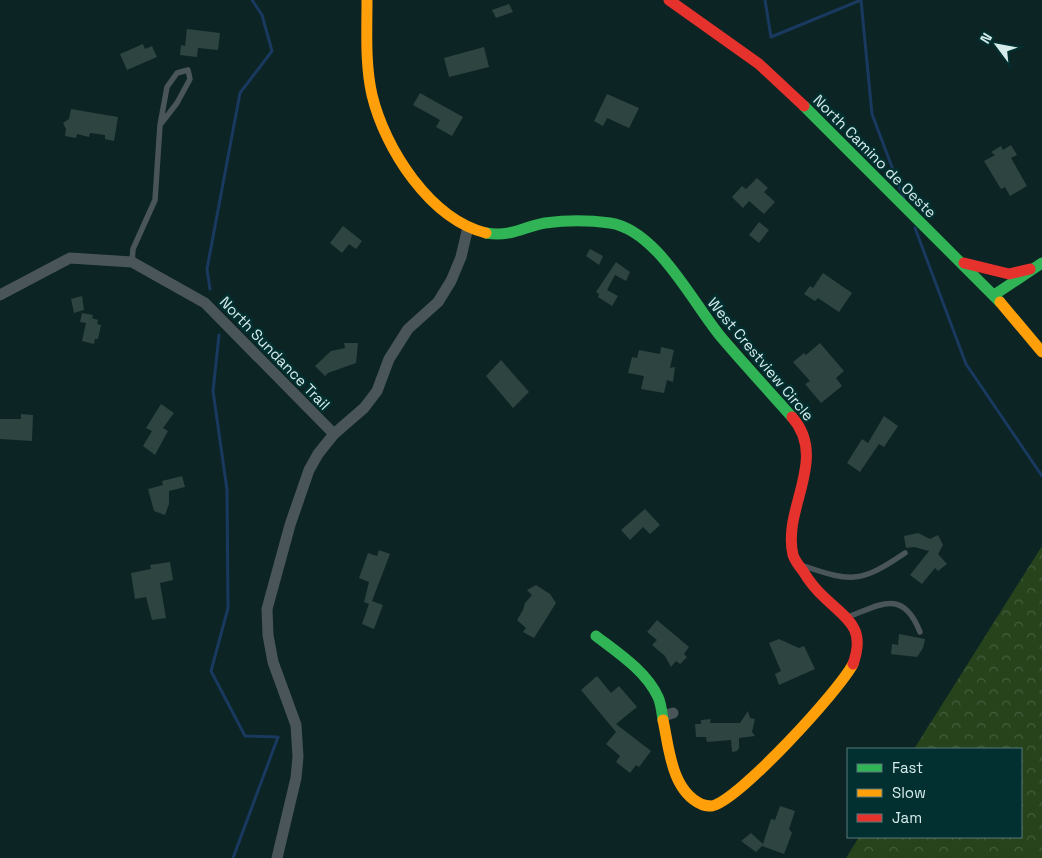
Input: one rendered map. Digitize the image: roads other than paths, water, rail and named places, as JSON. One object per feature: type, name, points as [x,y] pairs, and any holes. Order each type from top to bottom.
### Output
[{"type":"street","name":"West Crestview Circle","points":[[367,0],[367,46],[372,95],[387,137],[419,184],[441,210],[468,227],[484,233],[514,234],[547,223],[613,222],[629,228],[653,248],[713,328],[800,426],[806,442],[808,467],[791,541],[793,554],[812,584],[848,617],[857,630],[859,643],[858,654],[852,666],[789,743],[719,802],[710,806],[701,804],[681,786],[674,769],[668,715],[658,697],[644,678],[626,659],[596,636]]},
{"type":"street","name":"North Camino de Oeste","points":[[668,0],[759,64],[792,94],[994,296],[1042,352]]},
{"type":"street","points":[[277,858],[296,778],[298,758],[296,725],[273,662],[268,635],[267,609],[290,525],[309,470],[318,454],[334,434],[364,408],[378,391],[389,360],[408,330],[438,302],[451,281],[461,257],[468,227]]},
{"type":"street","name":"North Sundance Trail","points":[[0,295],[70,258],[132,262],[205,303],[334,434]]},
{"type":"street","points":[[960,262],[972,267],[1009,274],[1030,270]]},
{"type":"street","points":[[994,296],[1042,262]]},
{"type":"lane","points":[[132,262],[133,249],[155,200],[160,125],[167,87],[177,72],[188,70],[190,79],[177,103],[160,125]]},
{"type":"lane","points":[[797,563],[831,575],[861,577],[875,573],[905,553]]},
{"type":"lane","points":[[848,617],[889,603],[899,603],[914,617],[920,632]]},
{"type":"waterway","points":[[210,289],[207,269],[240,93],[272,51],[262,15],[252,0]]},
{"type":"waterway","points":[[765,0],[771,37],[861,0],[872,114],[904,199]]},
{"type":"waterway","points":[[915,228],[966,364],[1042,476]]},
{"type":"waterway","points":[[219,335],[213,391],[227,490],[228,608],[211,671],[245,736],[278,737],[233,858]]}]
